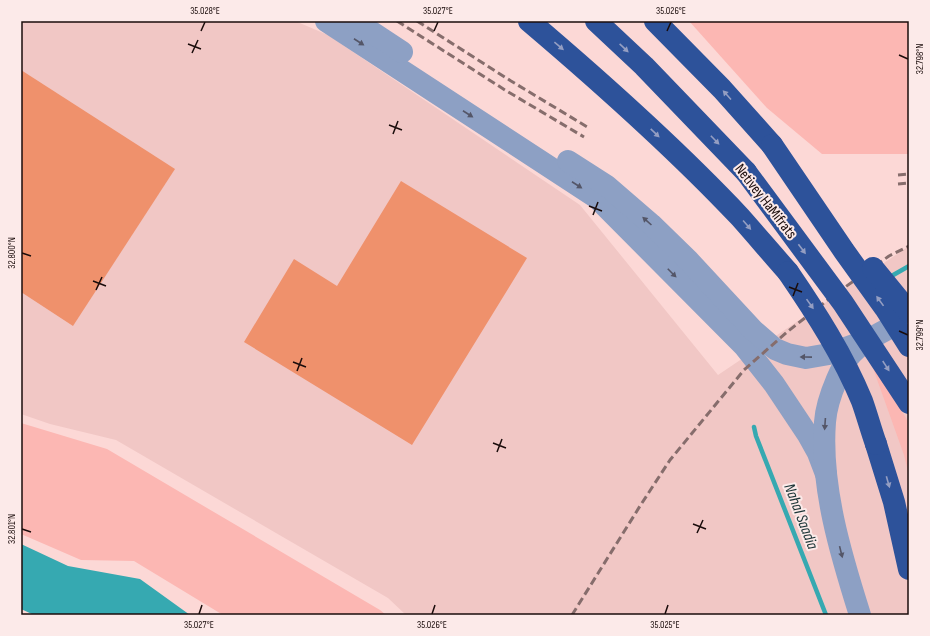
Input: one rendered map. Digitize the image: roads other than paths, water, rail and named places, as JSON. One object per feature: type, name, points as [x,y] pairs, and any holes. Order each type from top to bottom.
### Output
[{"type":"highway","points":[[529,21],[586,69],[640,118],[740,217],[788,272],[818,316],[842,359],[862,401],[896,508],[909,569]]},
{"type":"highway","name":"Netivey HaMifrats","points":[[596,21],[644,66],[746,172],[843,303],[909,403]]},
{"type":"highway","points":[[655,21],[722,89],[772,145],[909,312]]},
{"type":"highway","points":[[772,145],[844,252],[885,308],[909,346]]},
{"type":"street","points":[[326,21],[597,198],[744,346],[774,384],[808,435],[818,453],[826,474]]},
{"type":"street","points":[[355,21],[533,139],[607,186],[651,224],[689,261],[753,330],[775,349],[787,354],[806,358],[829,354],[870,340]]},
{"type":"street","points":[[860,615],[847,574],[836,531],[826,474],[825,422],[828,403],[840,373],[848,358],[870,340],[909,318]]},
{"type":"water","points":[[21,544],[68,566],[140,579],[190,615],[34,615],[21,609]]},
{"type":"waterway","name":"Nahal Saadia","points":[[888,278],[909,266]]},
{"type":"waterway","name":"Nahal Saadia","points":[[754,427],[756,436],[826,615]]},
{"type":"railway","points":[[397,21],[505,90],[584,137]]},
{"type":"railway","points":[[417,21],[511,81],[589,128]]},
{"type":"railway","points":[[898,175],[909,174]]},
{"type":"railway","points":[[898,184],[909,183]]},
{"type":"railway","points":[[572,615],[670,460],[744,370],[787,332],[834,295],[889,256],[909,246]]}]
